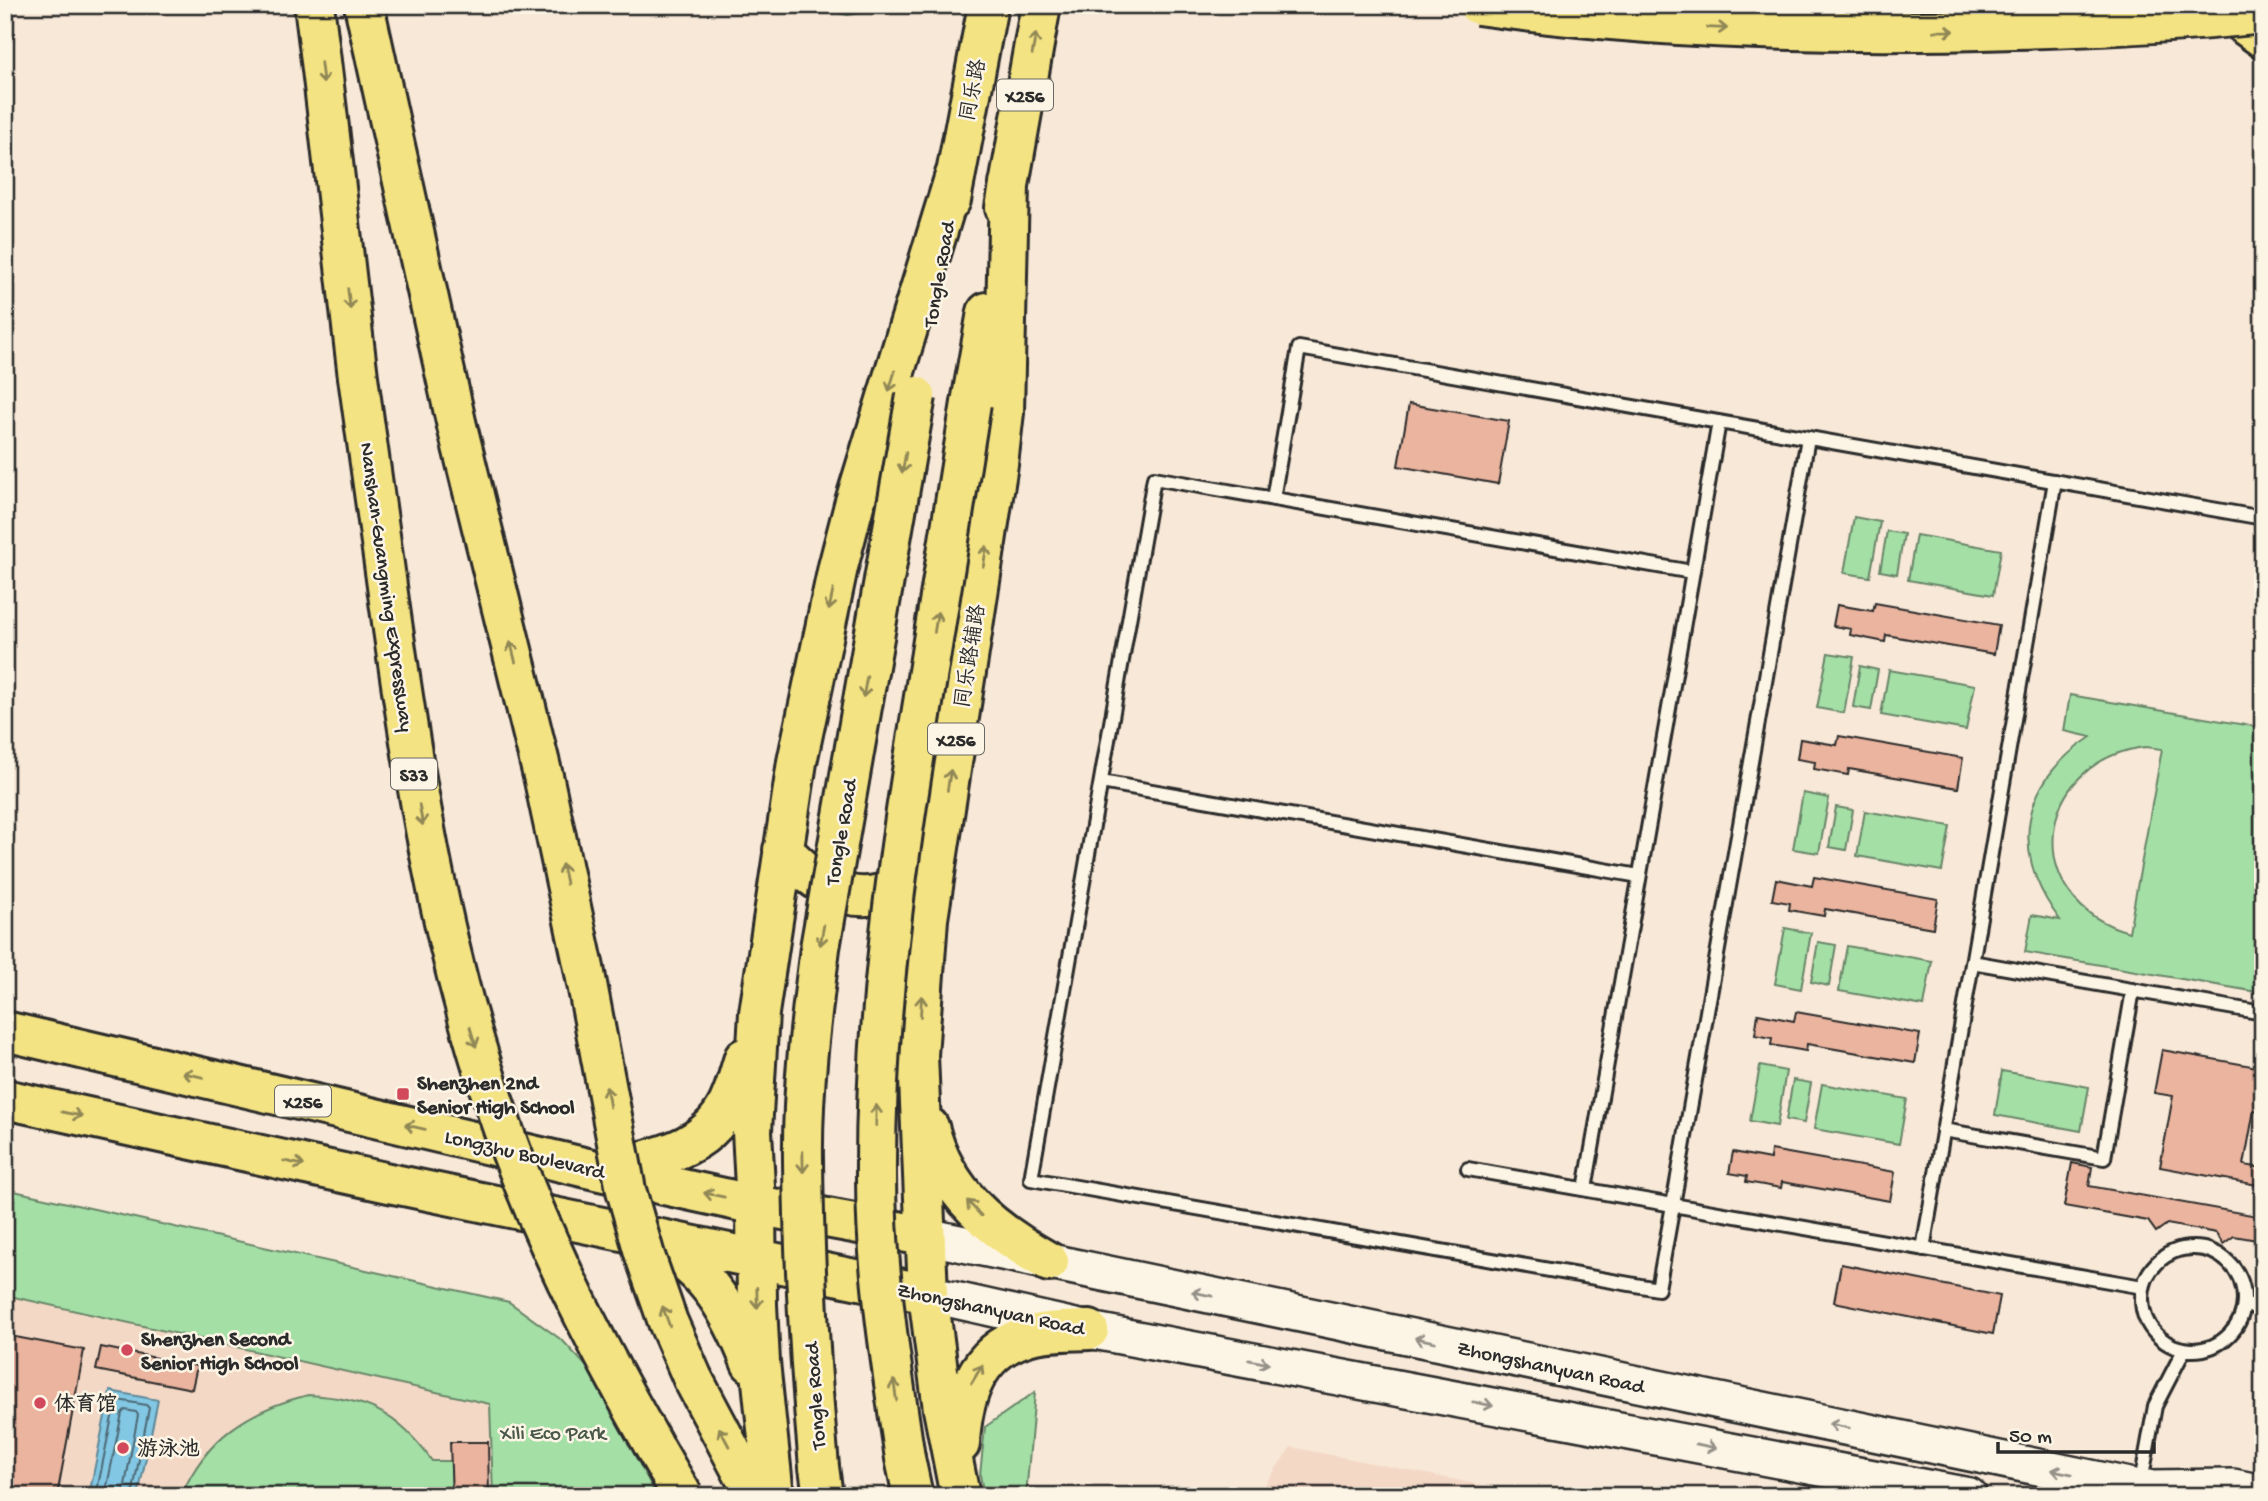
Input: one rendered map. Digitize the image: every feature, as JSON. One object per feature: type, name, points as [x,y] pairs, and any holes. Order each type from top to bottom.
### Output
[{"type":"main road","name":"Nanshan-Guangming Expressway","points":[[313,5],[359,381],[398,663],[425,834],[447,943],[494,1105],[537,1212],[591,1331],[628,1404],[683,1496]]},
{"type":"main road","points":[[364,5],[456,422],[544,780],[584,968],[626,1191],[667,1322],[692,1379],[755,1496]]},
{"type":"main road","name":"同乐路","points":[[955,175],[988,5]]},
{"type":"main road","name":"X256","points":[[1009,184],[1041,5]]},
{"type":"main road","points":[[1478,5],[1548,15],[1702,28],[1828,32],[2071,27],[2196,21],[2263,13]]},
{"type":"main road","points":[[2217,5],[2263,38]]},
{"type":"main road","name":"Tongle Road","points":[[821,1482],[812,1394],[803,1159],[805,1082],[811,1017],[822,934],[955,175]]},
{"type":"main road","name":"X256","points":[[756,1205],[752,1131],[760,1013],[797,762],[854,505],[955,175]]},
{"type":"main road","points":[[914,1496],[905,1458],[891,1362],[880,1261],[876,1178],[878,1081],[888,942],[898,854],[1009,184]]},
{"type":"main road","name":"同乐路辅路","points":[[959,1492],[943,1409],[929,1294],[918,1055],[927,932],[936,863],[1004,412],[1009,184]]},
{"type":"main road","points":[[783,850],[803,872],[819,883],[839,892],[860,896],[879,895],[898,888],[936,863]]},
{"type":"main road","name":"X256","points":[[600,1171],[681,1150],[710,1130],[732,1096],[760,1013]]},
{"type":"main road","name":"Longzhu Boulevard","points":[[5,1031],[600,1171],[756,1205],[925,1236]]},
{"type":"main road","points":[[918,1055],[930,1131],[945,1169],[964,1197],[985,1220],[1012,1241],[1049,1262]]},
{"type":"main road","points":[[5,1099],[376,1181],[756,1260]]},
{"type":"main road","points":[[756,1205],[760,1362],[774,1496]]},
{"type":"main road","points":[[596,1225],[642,1238],[669,1251],[693,1268],[726,1306],[764,1394]]},
{"type":"main road","name":"Zhongshanyuan Road","points":[[925,1236],[2177,1496]]},
{"type":"main road","name":"Zhongshanyuan Road","points":[[756,1260],[929,1294],[1089,1330],[1969,1496]]},
{"type":"main road","points":[[959,1492],[963,1409],[970,1388],[985,1362],[1001,1348],[1024,1337],[1089,1330]]},
{"type":"main road","points":[[2140,1488],[2233,1487],[2263,1493]]},
{"type":"lane","points":[[1273,499],[1299,348],[2263,518]]},
{"type":"lane","points":[[1585,1189],[1719,422]]},
{"type":"lane","points":[[1692,572],[1154,478],[1031,1179],[1658,1289],[1808,438]]},
{"type":"lane","points":[[1923,1249],[2055,481]]},
{"type":"lane","points":[[1101,782],[1639,876]]},
{"type":"lane","points":[[1972,962],[2263,1013]]},
{"type":"lane","points":[[1943,1130],[2104,1158],[2133,990]]},
{"type":"lane","points":[[1468,1169],[2143,1287]]},
{"type":"lane","points":[[2194,1248],[2211,1251],[2225,1259],[2237,1272],[2244,1287],[2244,1305],[2240,1321],[2231,1335],[2217,1345],[2201,1350],[2184,1350],[2168,1344],[2155,1333],[2146,1319],[2142,1303],[2143,1287],[2151,1270],[2162,1258],[2177,1251],[2194,1248]]},
{"type":"lane","points":[[2244,1305],[2263,1308]]},
{"type":"lane","points":[[2140,1488],[2155,1406],[2184,1350]]},
{"type":"shaded area","name":"Shenzhen Second Senior High School","points":[[5,1295],[490,1404],[493,1496],[5,1496]]},
{"type":"shaded area","points":[[1291,1447],[1536,1496],[1257,1496]]},
{"type":"green space","points":[[798,5],[906,5],[848,15]]},
{"type":"green space","points":[[1854,517],[1880,522],[1870,577],[1844,573]]},
{"type":"green space","points":[[1887,531],[1904,534],[1897,574],[1880,571]]},
{"type":"green space","points":[[1916,535],[2001,550],[1993,595],[1908,580]]},
{"type":"green space","points":[[1828,653],[1854,657],[1844,713],[1817,708]]},
{"type":"green space","points":[[1860,666],[1878,670],[1871,710],[1853,707]]},
{"type":"green space","points":[[1889,670],[1975,685],[1966,730],[1881,715]]},
{"type":"green space","points":[[2070,695],[2263,728],[2263,993],[2025,952],[2032,915],[2060,920],[2033,869],[2029,844],[2030,820],[2037,797],[2049,775],[2067,755],[2091,737],[2064,731]],"holes":[[[2146,747],[2162,749],[2129,932],[2094,916],[2070,893],[2056,864],[2054,834],[2062,804],[2080,777],[2108,757]]]},
{"type":"green space","points":[[1803,793],[1829,798],[1819,853],[1793,849]]},
{"type":"green space","points":[[1836,807],[1853,810],[1846,850],[1829,847]]},
{"type":"green space","points":[[1865,811],[1950,826],[1942,871],[1857,856]]},
{"type":"green space","points":[[1785,928],[1811,933],[1801,989],[1775,984]]},
{"type":"green space","points":[[1818,942],[1836,945],[1829,986],[1811,982]]},
{"type":"green space","points":[[1847,946],[1932,961],[1924,1006],[1839,991]]},
{"type":"green space","points":[[1760,1066],[1786,1071],[1777,1126],[1750,1121]]},
{"type":"green space","points":[[2002,1071],[2089,1087],[2081,1131],[1995,1115]]},
{"type":"green space","points":[[1793,1080],[1811,1083],[1804,1123],[1786,1120]]},
{"type":"green space","points":[[1822,1084],[1907,1099],[1899,1144],[1814,1129]]},
{"type":"green space","name":"Xili Eco Park","points":[[5,1189],[509,1302],[563,1341],[587,1367],[657,1496],[493,1496],[490,1404],[5,1295]]},
{"type":"green space","points":[[1035,1392],[1026,1496],[984,1496],[980,1475],[985,1427]]},
{"type":"green space","points":[[308,1395],[364,1405],[393,1420],[432,1461],[451,1461],[452,1496],[181,1496],[203,1458],[231,1429],[266,1409]]},
{"type":"water","name":"游泳池","points":[[110,1391],[158,1400],[138,1496],[89,1496]]},
{"type":"building","points":[[1409,404],[1509,421],[1498,484],[1398,466]]},
{"type":"building","points":[[1875,603],[1999,625],[1994,654],[1886,635],[1885,642],[1850,635],[1851,629],[1833,626],[1837,605],[1873,611]]},
{"type":"building","points":[[1839,736],[1963,758],[1958,788],[1849,769],[1848,775],[1814,769],[1815,762],[1797,759],[1800,739],[1837,745]]},
{"type":"building","points":[[1814,877],[1938,899],[1933,928],[1825,909],[1824,916],[1789,910],[1790,903],[1772,900],[1776,879],[1812,886]]},
{"type":"building","points":[[1796,1012],[1920,1034],[1915,1063],[1807,1044],[1806,1051],[1771,1045],[1772,1038],[1755,1035],[1758,1014],[1794,1021]]},
{"type":"building","points":[[2162,1050],[2263,1068],[2263,1112],[2254,1110],[2244,1165],[2263,1168],[2263,1186],[2160,1167],[2173,1096],[2154,1093]]},
{"type":"building","points":[[1771,1150],[1895,1172],[1890,1201],[1782,1182],[1781,1188],[1746,1182],[1747,1176],[1729,1173],[1733,1152],[1770,1159]]},
{"type":"building","points":[[2072,1163],[2092,1167],[2089,1186],[2263,1217],[2263,1241],[2234,1236],[2223,1244],[2216,1233],[2167,1224],[2156,1232],[2148,1221],[2064,1206]]},
{"type":"building","points":[[1841,1264],[2000,1296],[1993,1334],[1834,1302]]},
{"type":"building","name":"体育馆","points":[[5,1335],[84,1350],[57,1496],[5,1496]]},
{"type":"building","points":[[101,1347],[197,1366],[192,1389],[96,1370]]},
{"type":"building","points":[[450,1442],[488,1442],[489,1496],[452,1496]]},
{"type":"place","name":"Shenzhen 2nd Senior High School","points":[[403,1094]]},
{"type":"place","name":"Shenzhen Second Senior High School","points":[[127,1350]]},
{"type":"place","name":"体育馆","points":[[40,1403]]},
{"type":"place","name":"游泳池","points":[[123,1448]]}]
